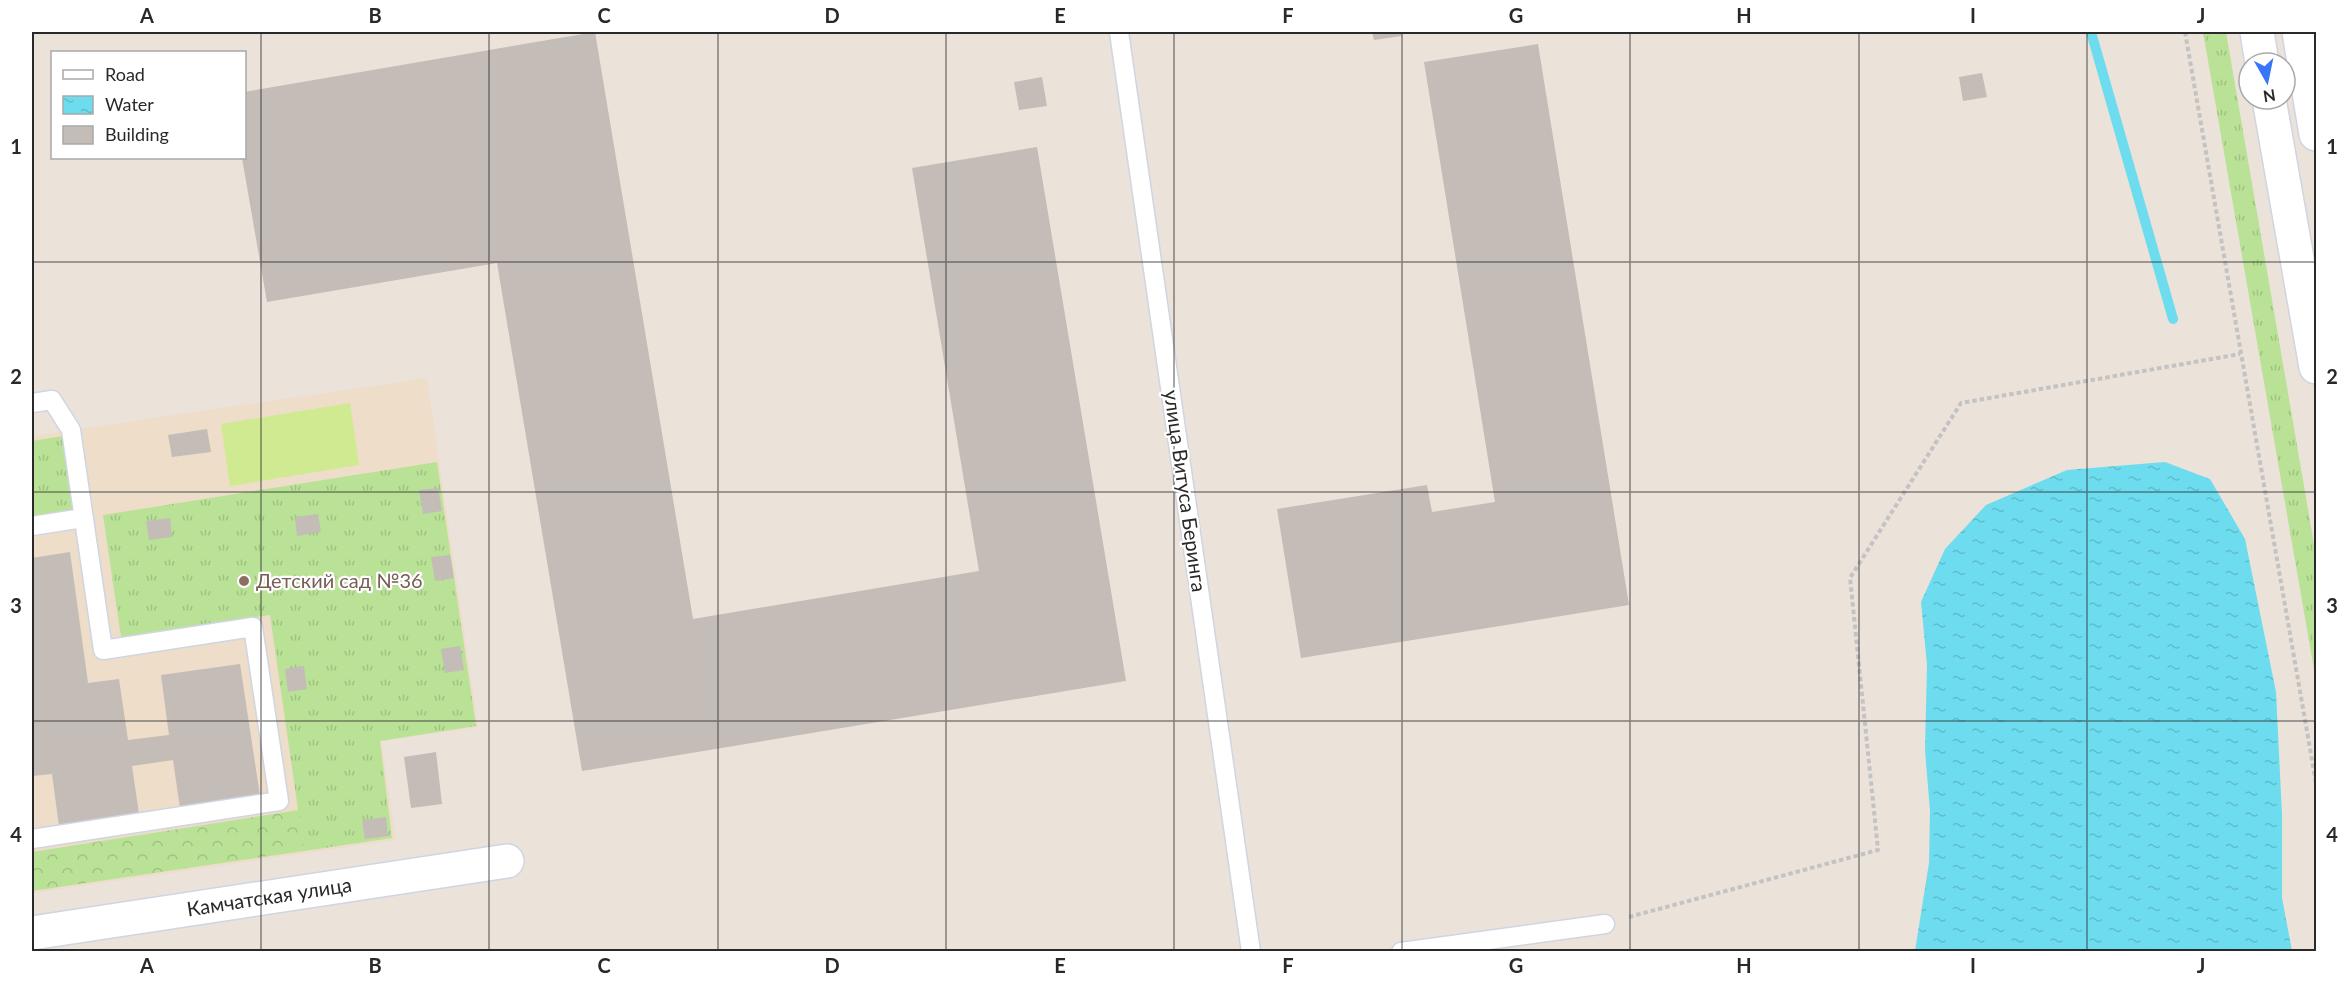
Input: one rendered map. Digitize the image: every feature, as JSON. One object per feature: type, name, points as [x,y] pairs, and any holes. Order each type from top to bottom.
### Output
[{"type":"street","points":[[2257,32],[2260,51]]},
{"type":"street","points":[[2299,32],[2316,134]]},
{"type":"street","points":[[2271,111],[2316,367]]},
{"type":"street","name":"Камчатская улица","points":[[32,933],[507,861]]},
{"type":"lane","name":"улица Витуса Беринга","points":[[1119,32],[1251,951]]},
{"type":"lane","points":[[32,403],[52,400],[71,430],[103,650],[253,627],[279,801],[32,838]]},
{"type":"lane","points":[[32,526],[83,518]]},
{"type":"lane","points":[[1401,951],[1605,924]]},
{"type":"path","points":[[2185,32],[2316,783]]},
{"type":"path","points":[[1605,924],[1878,850],[1850,578],[1961,403],[2240,354]]},
{"type":"shaded area","name":"Детский сад №36","points":[[427,378],[478,727],[381,741],[396,840],[32,893],[32,436]]},
{"type":"green space","points":[[2203,32],[2226,32],[2237,96],[2237,111],[2240,111],[2316,556],[2316,681]]},
{"type":"green space","points":[[350,403],[359,465],[230,486],[221,424]]},
{"type":"green space","points":[[62,436],[74,512],[32,518],[32,441]]},
{"type":"green space","points":[[437,462],[476,726],[380,741],[392,838],[304,851],[270,615],[121,637],[103,515]]},
{"type":"green space","points":[[299,810],[304,851],[32,891],[32,852]]},
{"type":"water","points":[[2165,462],[2210,479],[2245,539],[2276,692],[2282,815],[2282,898],[2292,951],[1915,951],[1929,863],[1930,811],[1925,750],[1927,665],[1921,602],[1945,549],[1986,505],[2067,470]]},
{"type":"building","points":[[595,32],[693,619],[979,571],[912,168],[1037,147],[1126,681],[582,771],[497,263],[267,302],[242,159],[246,159],[246,92]]},
{"type":"building","points":[[1372,32],[1401,32],[1402,36],[1374,40]]},
{"type":"building","points":[[1538,44],[1629,605],[1301,658],[1277,509],[1427,485],[1432,512],[1495,502],[1424,62]]},
{"type":"building","points":[[1982,73],[1987,97],[1963,101],[1959,77]]},
{"type":"building","points":[[1042,77],[1047,106],[1019,110],[1014,82]]},
{"type":"building","points":[[207,429],[211,452],[172,457],[168,435]]},
{"type":"building","points":[[438,488],[442,511],[423,514],[419,490]]},
{"type":"building","points":[[318,514],[321,532],[297,536],[295,517]]},
{"type":"building","points":[[170,518],[172,537],[149,540],[146,521]]},
{"type":"building","points":[[70,552],[88,683],[119,679],[128,740],[169,735],[161,675],[240,664],[260,796],[180,808],[173,760],[132,766],[139,814],[59,826],[52,774],[32,776],[32,558]]},
{"type":"building","points":[[450,555],[454,578],[435,581],[431,557]]},
{"type":"building","points":[[460,646],[464,670],[445,673],[441,649]]},
{"type":"building","points":[[304,666],[307,689],[288,692],[285,669]]},
{"type":"building","points":[[436,752],[442,804],[411,808],[404,757]]},
{"type":"building","points":[[386,817],[388,836],[365,839],[362,820]]},
{"type":"waterway","points":[[2091,32],[2173,319]]},
{"type":"place","name":"Детский сад №36","points":[[244,581]]}]
